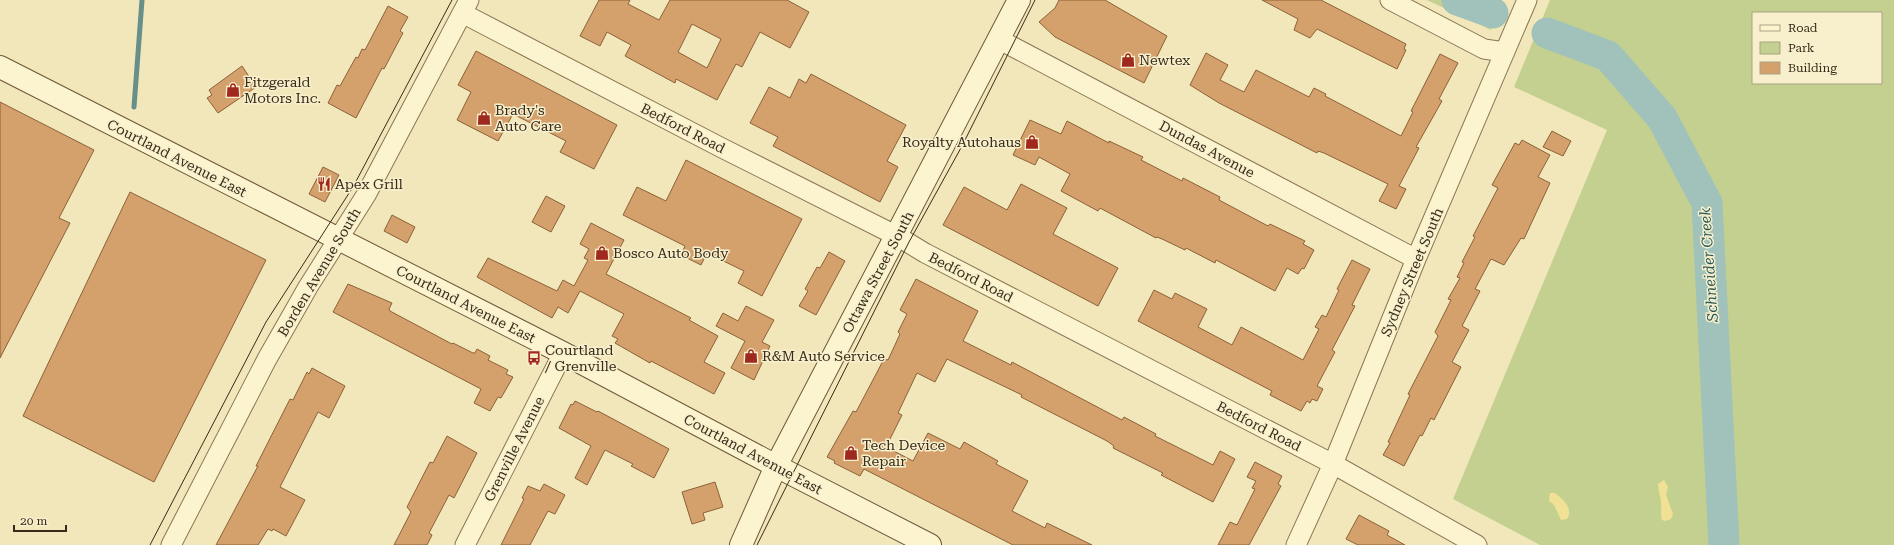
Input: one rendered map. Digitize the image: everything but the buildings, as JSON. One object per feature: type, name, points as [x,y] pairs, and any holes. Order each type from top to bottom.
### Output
[{"type":"main road","name":"Ottawa Street South","points":[[741,545],[776,466],[1019,0]]},
{"type":"main road","name":"Courtland Avenue East","points":[[0,67],[563,353],[776,466],[930,545]]},
{"type":"street","points":[[1390,0],[1484,49],[1505,52]]},
{"type":"street","name":"Sydney Street South","points":[[1296,545],[1333,464],[1416,259],[1527,0]]},
{"type":"street","name":"Bedford Road","points":[[466,6],[722,148],[897,236],[925,253],[1333,464],[1478,545]]},
{"type":"street","name":"Borden Avenue South","points":[[171,545],[267,359],[308,287],[366,195],[466,6]]},
{"type":"street","name":"Dundas Avenue","points":[[998,39],[1416,259]]},
{"type":"street","name":"Grenville Avenue","points":[[465,545],[563,353]]},
{"type":"green space","points":[[1427,0],[1502,0],[1491,30]]},
{"type":"green space","points":[[1550,0],[1894,0],[1894,545],[1540,545],[1453,499],[1607,130],[1514,87]]},
{"type":"sand","points":[[1664,480],[1668,487],[1666,495],[1673,514],[1671,519],[1665,521],[1661,518],[1661,501],[1658,489],[1658,484]]},
{"type":"sand","points":[[1550,493],[1555,493],[1567,504],[1569,515],[1567,519],[1561,520],[1554,505],[1549,501]]},
{"type":"waterway","points":[[134,107],[142,0]]},
{"type":"waterway","name":"Schneider Creek","points":[[1457,0],[1493,13]]},
{"type":"waterway","name":"Schneider Creek","points":[[1547,33],[1608,56],[1662,118],[1707,203],[1724,545]]},
{"type":"tram line","points":[[150,545],[266,322],[353,187],[452,0]]},
{"type":"tram line","points":[[757,545],[909,242],[962,146],[1035,0]]},
{"type":"place","name":"Newtex","points":[[1128,60]]},
{"type":"place","name":"Fitzgerald Motors Inc.","points":[[233,90]]},
{"type":"place","name":"Brady's Auto Care","points":[[484,118]]},
{"type":"place","name":"Royalty Autohaus","points":[[1032,142]]},
{"type":"place","name":"Apex Grill","points":[[324,184]]},
{"type":"place","name":"Bosco Auto Body","points":[[602,253]]},
{"type":"place","name":"R&M Auto Service","points":[[751,356]]},
{"type":"place","name":"Courtland / Grenville","points":[[534,358]]},
{"type":"place","name":"Tech Device Repair","points":[[851,453]]}]
